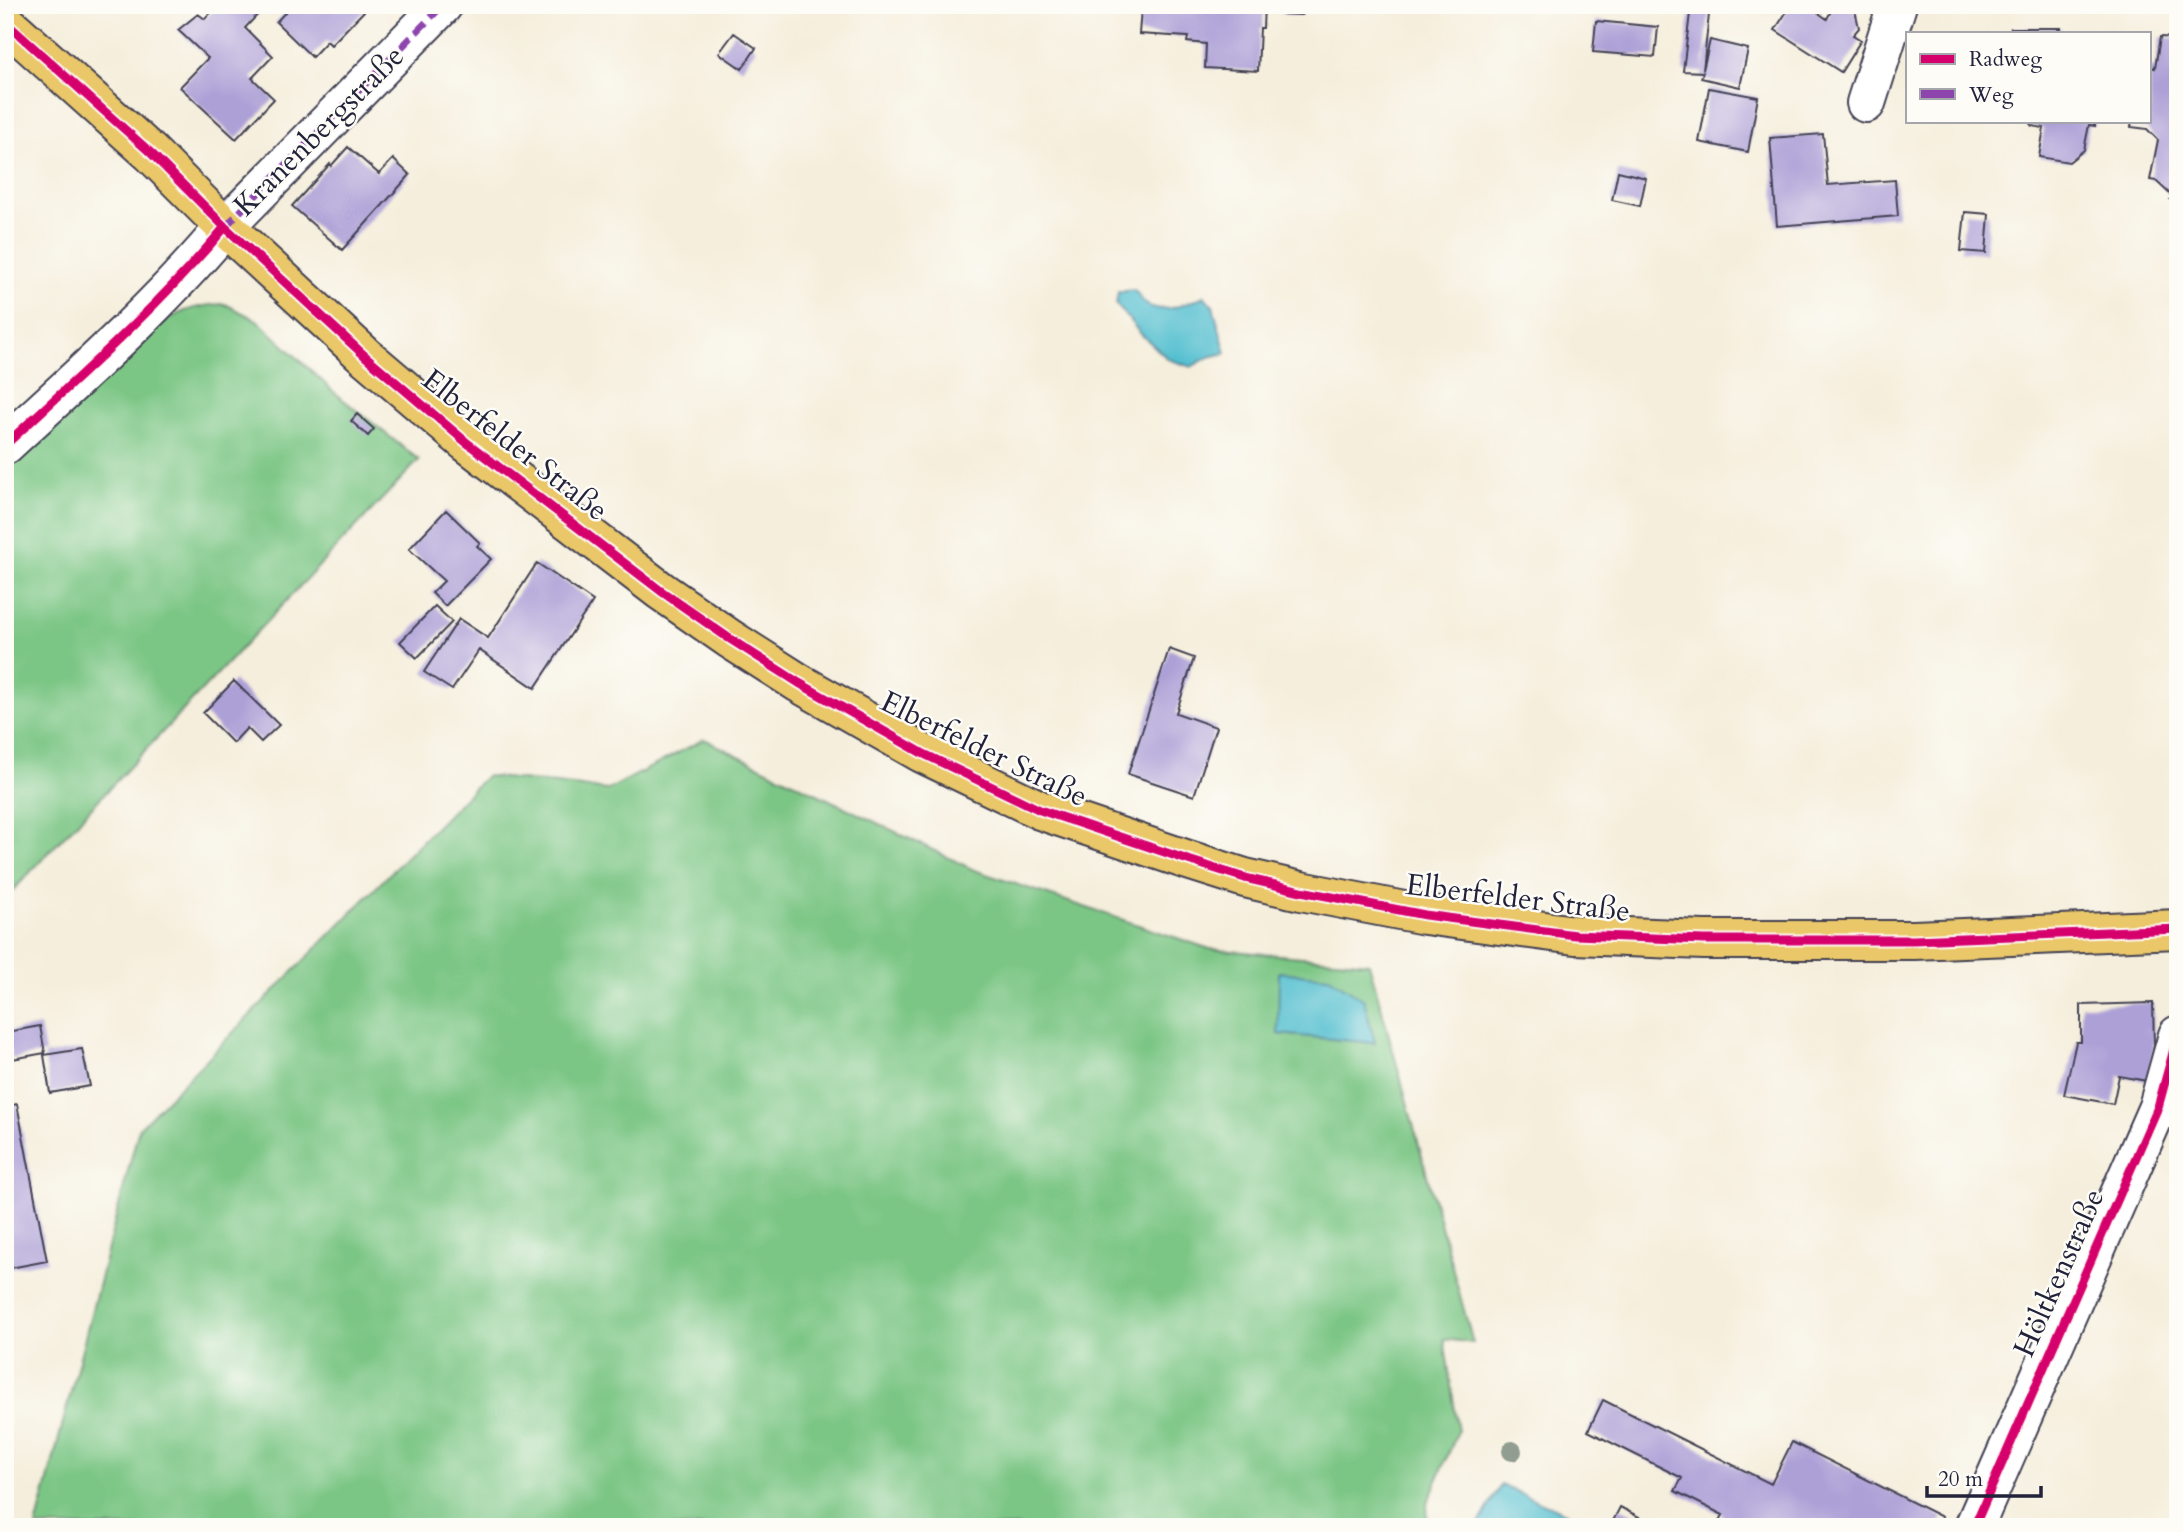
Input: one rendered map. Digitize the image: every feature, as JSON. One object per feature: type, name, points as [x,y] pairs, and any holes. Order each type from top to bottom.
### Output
[{"type":"main road","name":"Elberfelder Straße","points":[[5,22],[151,153],[225,227],[365,356],[466,442],[662,591],[730,639],[810,689],[922,753],[1040,810],[1245,878],[1425,915],[1575,935],[1704,940],[1914,940],[2178,929]]},
{"type":"street","name":"Kranenbergstraße","points":[[5,446],[157,302],[225,227],[443,5]]},
{"type":"street","points":[[1866,103],[1897,5]]},
{"type":"street","name":"Höltkenstraße","points":[[1974,1527],[2158,1107],[2178,1035]]},
{"type":"green space","points":[[225,304],[257,320],[335,393],[419,460],[5,899],[5,469],[158,321],[164,322],[178,314],[208,305]]},
{"type":"green space","points":[[704,739],[974,870],[1210,949],[1369,963],[1473,1343],[1444,1339],[1458,1431],[1427,1504],[1428,1527],[36,1527],[139,1128],[486,776],[608,790]]},
{"type":"water","points":[[1134,290],[1146,304],[1160,309],[1175,307],[1204,296],[1213,306],[1226,353],[1209,357],[1191,367],[1168,359],[1140,333],[1116,304],[1118,292]]},
{"type":"water","points":[[1279,972],[1329,977],[1364,1000],[1375,1043],[1278,1034]]},
{"type":"water","points":[[1501,1485],[1568,1514],[1562,1527],[1477,1527]]},
{"type":"building","points":[[218,5],[258,5],[262,10],[245,28],[273,56],[252,78],[274,99],[236,139],[180,87],[208,58],[178,30],[198,14],[205,19]]},
{"type":"building","points":[[292,5],[370,5],[331,45],[327,41],[312,57],[276,22]]},
{"type":"building","points":[[1161,5],[1264,5],[1258,71],[1205,68],[1206,44],[1187,42],[1188,37],[1139,34],[1141,9],[1161,11]]},
{"type":"building","points":[[1283,5],[1303,5],[1302,15],[1282,14]]},
{"type":"building","points":[[1691,5],[1710,5],[1703,70],[1710,40],[1748,49],[1740,87],[1701,78],[1703,72],[1683,71]]},
{"type":"building","points":[[1791,5],[1807,5],[1827,19],[1831,11],[1829,5],[1854,5],[1859,28],[1853,35],[1861,40],[1841,72],[1775,30]]},
{"type":"building","points":[[1596,21],[1658,27],[1655,57],[1593,52]]},
{"type":"building","points":[[2011,28],[2061,28],[2061,32],[2010,32]]},
{"type":"building","points":[[734,33],[756,48],[742,69],[719,53]]},
{"type":"building","points":[[2160,37],[2178,38],[2178,199],[2171,199],[2173,197],[2156,181],[2150,180],[2158,140],[2147,129],[2131,127],[2132,122],[2152,122],[2152,67],[2155,68]]},
{"type":"building","points":[[1709,88],[1758,97],[1748,152],[1699,142]]},
{"type":"building","points":[[2029,122],[2095,122],[2095,126],[2089,125],[2084,150],[2069,162],[2039,157],[2044,128],[2032,126]]},
{"type":"building","points":[[1823,134],[1828,185],[1895,180],[1898,216],[1777,226],[1770,138]]},
{"type":"building","points":[[348,147],[379,174],[393,159],[410,175],[342,250],[292,206]]},
{"type":"building","points":[[1618,171],[1646,178],[1640,206],[1612,200]]},
{"type":"building","points":[[1965,212],[1989,214],[1986,253],[1961,251]]},
{"type":"building","points":[[357,414],[374,429],[368,436],[351,421]]},
{"type":"building","points":[[446,510],[480,543],[477,546],[491,559],[445,606],[432,593],[444,581],[409,549]]},
{"type":"building","points":[[537,563],[593,601],[535,688],[479,650],[452,690],[424,672],[459,619],[488,638]]},
{"type":"building","points":[[435,606],[452,622],[417,658],[400,642]]},
{"type":"building","points":[[1169,649],[1194,658],[1176,713],[1216,727],[1194,796],[1128,774]]},
{"type":"building","points":[[234,681],[279,725],[261,742],[247,728],[233,743],[203,713]]},
{"type":"building","points":[[2153,1003],[2154,1046],[2147,1081],[2119,1076],[2113,1104],[2064,1095],[2076,1042],[2081,1042],[2081,1005]]},
{"type":"building","points":[[40,1026],[45,1053],[12,1059],[7,1032]]},
{"type":"building","points":[[82,1049],[90,1086],[50,1093],[44,1055]]},
{"type":"building","points":[[17,1104],[47,1261],[5,1269],[5,1107]]},
{"type":"building","points":[[1603,1400],[1771,1484],[1792,1442],[1942,1517],[1938,1527],[1717,1527],[1723,1515],[1675,1491],[1682,1478],[1588,1431]]},
{"type":"building","points":[[1620,1507],[1658,1527],[1610,1527]]},
{"type":"marked path","points":[[225,227],[443,5]]},
{"type":"cycle path","points":[[5,22],[151,153],[225,227],[365,356],[466,442],[661,591],[799,683],[922,753],[1040,810],[1245,878],[1425,915],[1575,935],[1704,940],[1914,940],[2178,929]]},
{"type":"cycle path","points":[[5,445],[146,312],[225,227]]},
{"type":"cycle path","points":[[1974,1527],[2158,1107],[2178,1035]]}]
